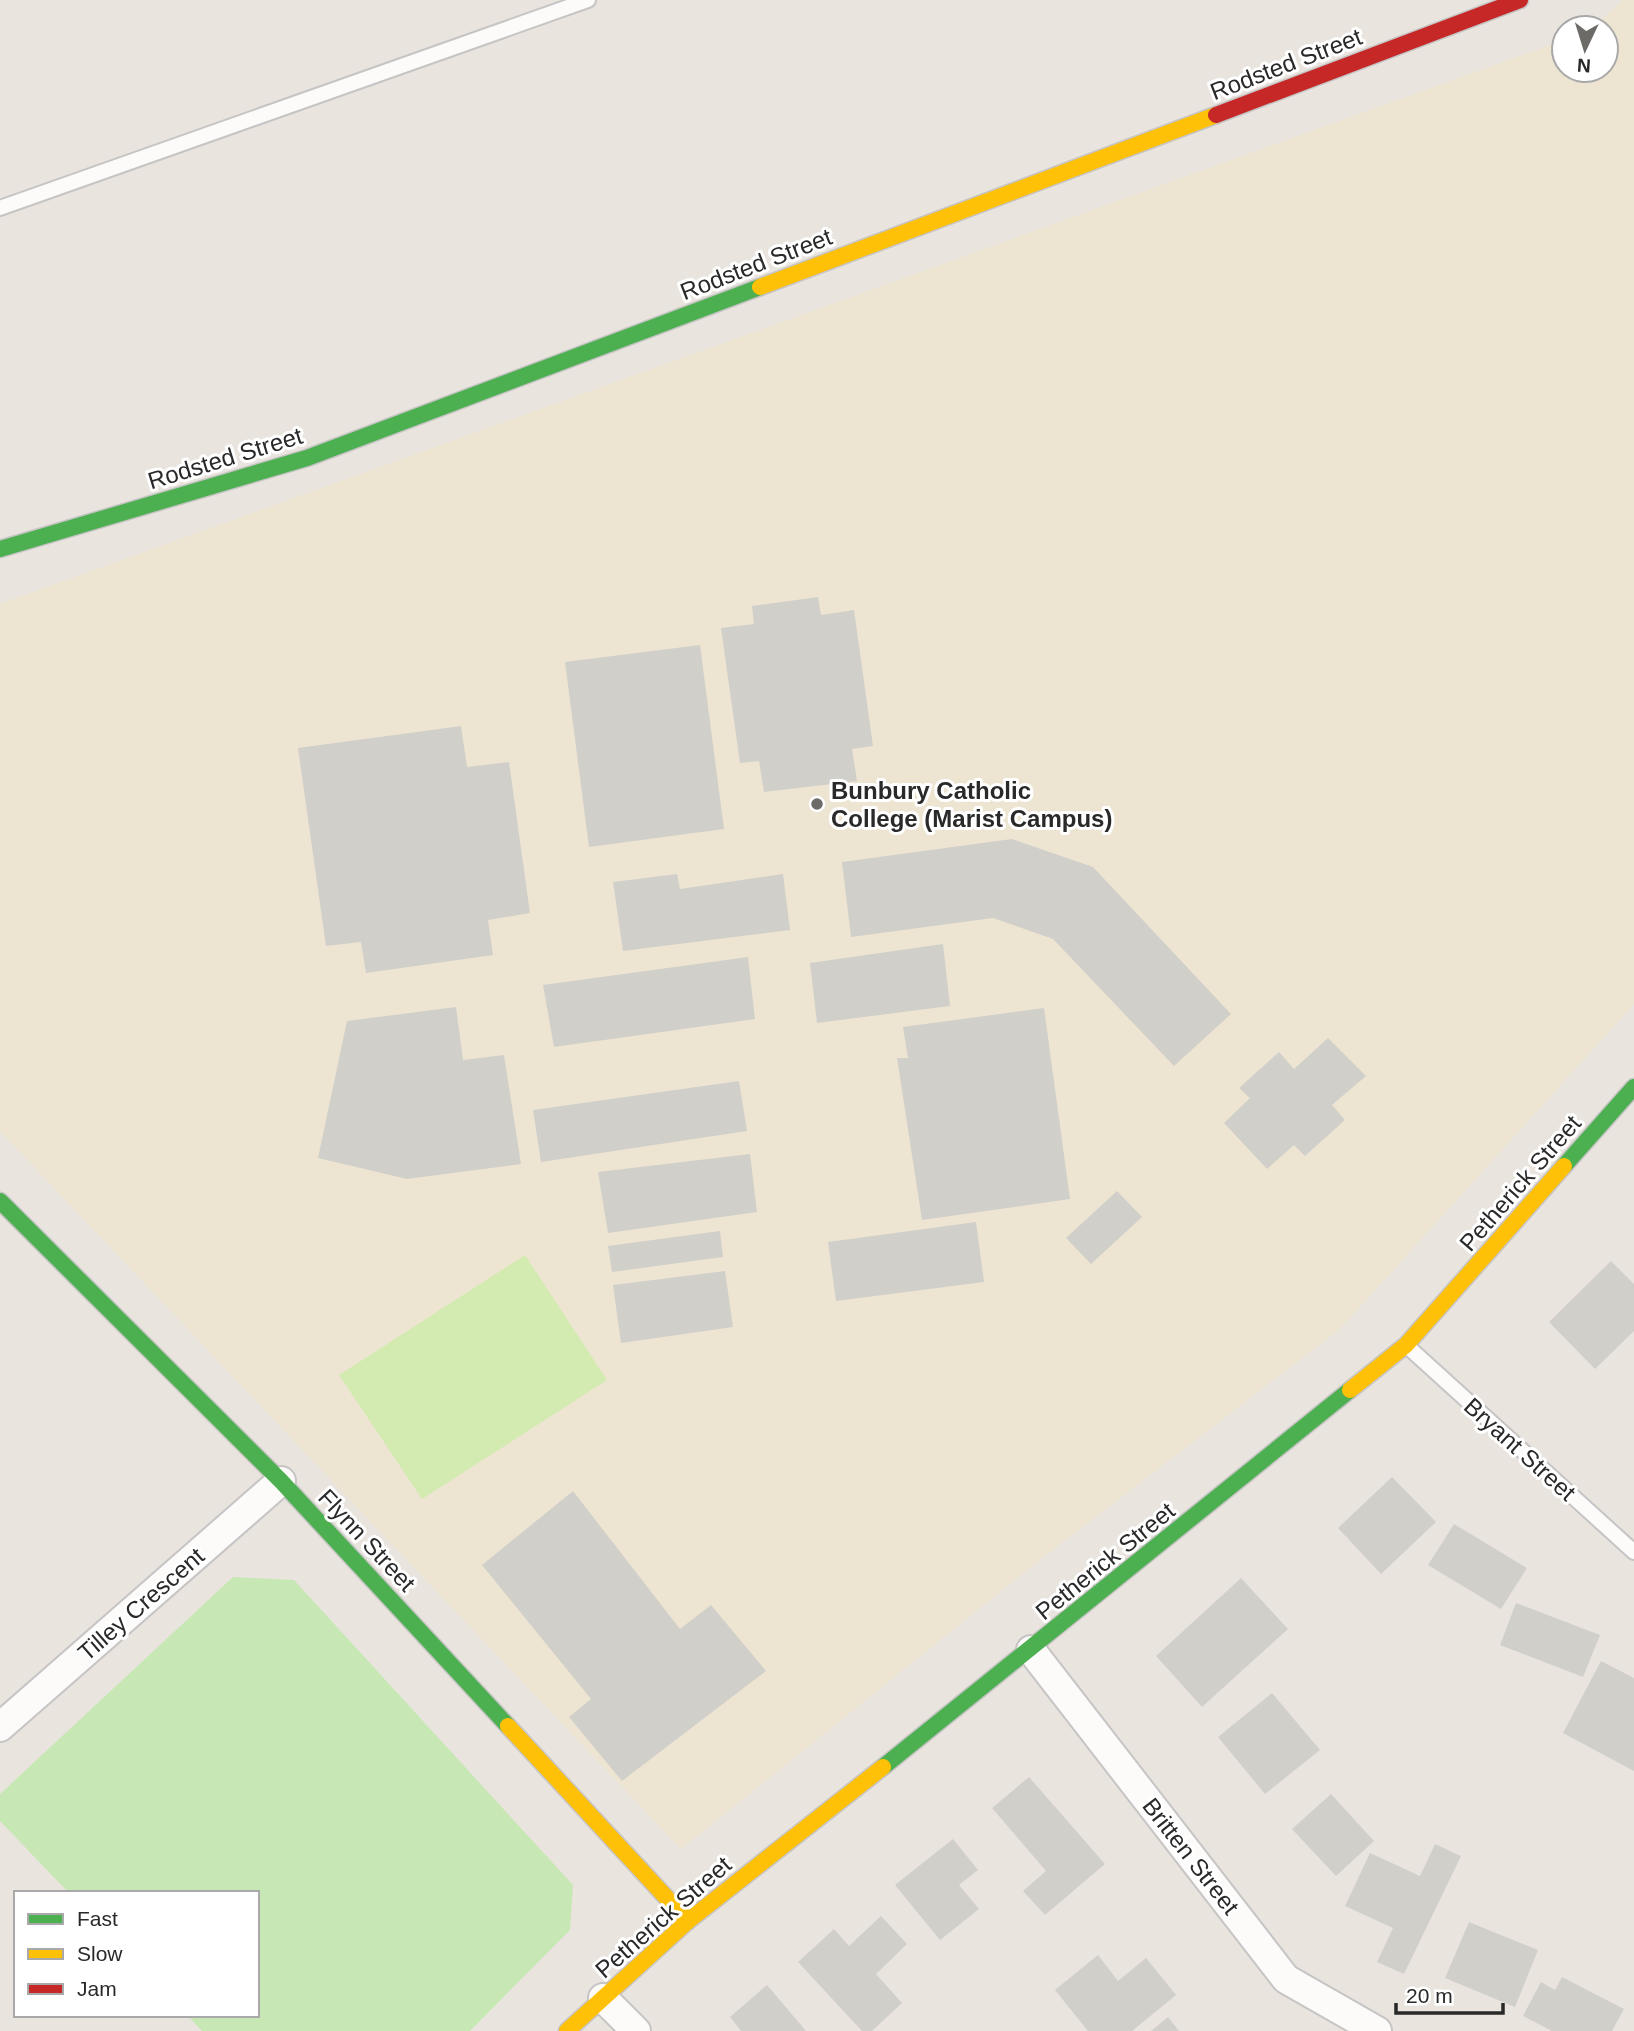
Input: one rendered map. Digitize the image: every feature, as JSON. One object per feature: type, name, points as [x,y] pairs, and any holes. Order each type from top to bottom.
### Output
[{"type":"street","name":"Rodsted Street","points":[[0,550],[307,458],[1521,0]]},
{"type":"street","name":"Petherick Street","points":[[567,2031],[688,1921],[1031,1650],[1406,1345],[1634,1087]]},
{"type":"street","name":"Flynn Street","points":[[0,1201],[281,1481],[688,1921]]},
{"type":"street","name":"Tilley Crescent","points":[[0,1727],[281,1481]]},
{"type":"street","name":"Britten Street","points":[[1031,1650],[1286,1979],[1377,2031]]},
{"type":"street","points":[[603,1998],[636,2031]]},
{"type":"lane","points":[[0,208],[588,0]]},
{"type":"lane","name":"Bryant Street","points":[[1406,1345],[1634,1552]]},
{"type":"shaded area","name":"Bunbury Catholic College (Marist Campus)","points":[[1623,0],[1634,0],[1634,1004],[1340,1329],[1041,1559],[681,1849],[0,1131],[0,604],[1550,45],[1550,84],[1620,84],[1620,14],[1608,14]]},
{"type":"green space","points":[[525,1255],[607,1380],[422,1499],[339,1375]]},
{"type":"green space","points":[[233,1577],[294,1580],[573,1885],[570,1930],[470,2031],[202,2031],[189,2017],[259,2017],[259,1891],[67,1891],[0,1821],[0,1794]]},
{"type":"building","points":[[818,597],[821,615],[854,610],[873,746],[852,749],[857,781],[764,792],[759,761],[740,763],[721,628],[754,624],[752,606]]},
{"type":"building","points":[[700,645],[724,829],[589,847],[565,662]]},
{"type":"building","points":[[461,726],[467,767],[509,762],[530,913],[488,920],[493,955],[366,973],[361,942],[326,946],[298,748]]},
{"type":"building","points":[[1012,839],[1093,867],[1231,1014],[1174,1066],[1053,939],[993,918],[851,937],[842,862]]},
{"type":"building","points":[[677,874],[680,889],[783,874],[790,930],[623,951],[613,882]]},
{"type":"building","points":[[943,944],[950,1006],[817,1023],[810,963]]},
{"type":"building","points":[[748,957],[755,1019],[554,1047],[543,985]]},
{"type":"building","points":[[456,1007],[463,1060],[504,1055],[521,1164],[407,1179],[318,1158],[347,1021]]},
{"type":"building","points":[[1044,1008],[1070,1199],[922,1220],[897,1058],[908,1058],[903,1027]]},
{"type":"building","points":[[1328,1038],[1366,1076],[1332,1105],[1345,1120],[1305,1156],[1294,1145],[1267,1169],[1224,1123],[1250,1098],[1239,1088],[1279,1052],[1294,1069]]},
{"type":"building","points":[[739,1081],[747,1131],[541,1162],[533,1110]]},
{"type":"building","points":[[750,1154],[757,1212],[608,1233],[598,1172]]},
{"type":"building","points":[[1117,1191],[1142,1217],[1091,1264],[1066,1238]]},
{"type":"building","points":[[976,1222],[984,1282],[836,1301],[828,1242]]},
{"type":"building","points":[[720,1231],[723,1257],[612,1272],[608,1246]]},
{"type":"building","points":[[1611,1261],[1634,1284],[1634,1331],[1595,1369],[1549,1322]]},
{"type":"building","points":[[725,1271],[733,1327],[621,1343],[613,1285]]},
{"type":"building","points":[[1392,1477],[1436,1522],[1381,1574],[1338,1528]]},
{"type":"building","points":[[573,1491],[680,1629],[711,1605],[766,1671],[622,1781],[569,1717],[591,1699],[482,1565]]},
{"type":"building","points":[[1454,1524],[1527,1568],[1501,1609],[1428,1565]]},
{"type":"building","points":[[1241,1578],[1288,1629],[1202,1707],[1156,1656]]},
{"type":"building","points":[[1516,1603],[1600,1635],[1583,1677],[1500,1645]]},
{"type":"building","points":[[1601,1661],[1634,1678],[1634,1771],[1563,1733]]},
{"type":"building","points":[[1272,1693],[1320,1750],[1265,1794],[1218,1737]]},
{"type":"building","points":[[1029,1777],[1105,1864],[1045,1915],[1023,1891],[1046,1871],[992,1808]]},
{"type":"building","points":[[1331,1794],[1374,1841],[1336,1876],[1292,1829]]},
{"type":"building","points":[[953,1839],[978,1870],[959,1885],[979,1909],[940,1940],[895,1885]]},
{"type":"building","points":[[1435,1844],[1461,1856],[1404,1974],[1377,1962],[1393,1928],[1345,1906],[1370,1853],[1420,1876]]},
{"type":"building","points":[[881,1916],[907,1944],[876,1974],[902,2003],[872,2031],[862,2031],[798,1962],[834,1929],[849,1946]]},
{"type":"building","points":[[1469,1922],[1538,1950],[1515,2007],[1445,1978]]},
{"type":"building","points":[[1098,1955],[1118,1981],[1146,1958],[1176,1995],[1132,2031],[1088,2031],[1055,1990]]},
{"type":"building","points":[[1562,1977],[1624,2009],[1612,2031],[1552,2031],[1523,2016],[1541,1982],[1555,1990]]},
{"type":"building","points":[[767,1985],[806,2031],[741,2031],[730,2017]]},
{"type":"building","points":[[1168,2017],[1179,2031],[1151,2031]]},
{"type":"traffic: fast","points":[[0,549],[307,458],[760,287]]},
{"type":"traffic: fast","points":[[1564,1166],[1634,1087]]},
{"type":"traffic: fast","points":[[0,1201],[281,1481],[508,1726]]},
{"type":"traffic: fast","points":[[883,1767],[1350,1390]]},
{"type":"traffic: slow","points":[[760,287],[1216,115]]},
{"type":"traffic: slow","points":[[1350,1390],[1406,1345],[1564,1166]]},
{"type":"traffic: slow","points":[[508,1726],[688,1921]]},
{"type":"traffic: slow","points":[[567,2031],[688,1921],[883,1767]]},
{"type":"traffic: jam","points":[[1216,115],[1520,0]]},
{"type":"place","name":"Bunbury Catholic College (Marist Campus)","points":[[817,804]]}]
